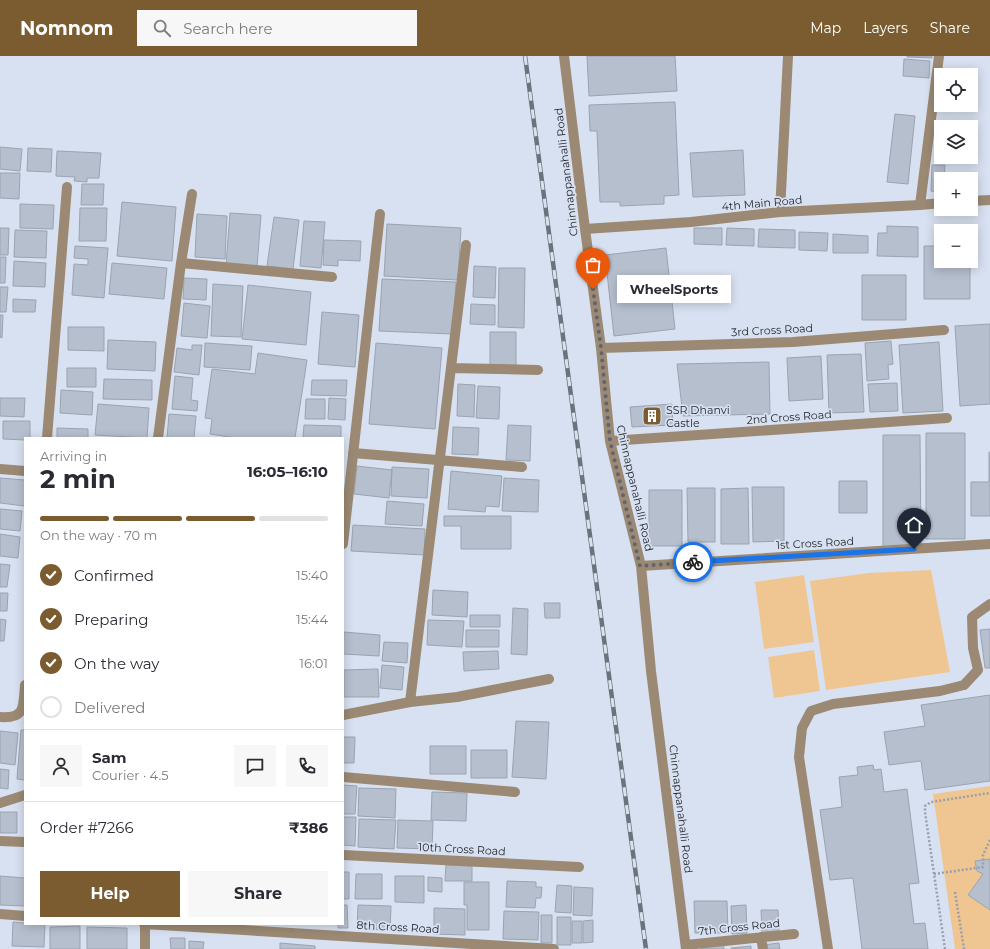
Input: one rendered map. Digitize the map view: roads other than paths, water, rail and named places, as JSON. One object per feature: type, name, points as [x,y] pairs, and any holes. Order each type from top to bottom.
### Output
[{"type":"street","name":"Chinnappanahalli Road","points":[[564,56],[601,348],[610,441],[640,566],[651,671],[686,947]]},
{"type":"street","points":[[780,212],[788,56]]},
{"type":"street","points":[[920,205],[939,56]]},
{"type":"street","points":[[47,437],[67,187]]},
{"type":"street","points":[[158,437],[181,262],[192,194]]},
{"type":"street","points":[[978,201],[990,200]]},
{"type":"street","name":"4th Main Road","points":[[585,229],[691,222],[780,212],[934,204]]},
{"type":"street","points":[[344,535],[380,214]]},
{"type":"street","points":[[410,702],[466,245]]},
{"type":"street","points":[[181,262],[332,277]]},
{"type":"street","name":"3rd Cross Road","points":[[601,348],[793,342],[944,330]]},
{"type":"street","points":[[451,368],[538,370]]},
{"type":"street","name":"2nd Cross Road","points":[[610,441],[947,418]]},
{"type":"street","points":[[353,453],[440,459],[522,467]]},
{"type":"street","points":[[0,469],[24,471]]},
{"type":"street","name":"1st Cross Road","points":[[640,566],[990,544]]},
{"type":"street","points":[[828,949],[799,757],[802,728],[811,711],[833,704],[940,691],[964,685],[978,670],[973,648],[972,617],[990,604]]},
{"type":"street","points":[[344,715],[410,702],[457,697],[549,679]]},
{"type":"street","points":[[0,717],[12,718],[21,712],[24,695]]},
{"type":"street","points":[[344,777],[515,792]]},
{"type":"street","points":[[0,803],[24,795]]},
{"type":"street","points":[[0,841],[24,842]]},
{"type":"street","name":"10th Cross Road","points":[[344,855],[579,867]]},
{"type":"street","points":[[0,914],[24,916]]},
{"type":"street","points":[[144,925],[145,949]]},
{"type":"street","name":"8th Cross Road","points":[[160,925],[554,949]]},
{"type":"street","name":"7th Cross Road","points":[[686,947],[794,934]]},
{"type":"street","points":[[762,937],[764,949]]},
{"type":"railway","points":[[525,56],[646,949]]},
{"type":"place","name":"WheelSports","points":[[593,289]]},
{"type":"place","name":"SSR Dhanvi Castle","points":[[652,416]]}]
